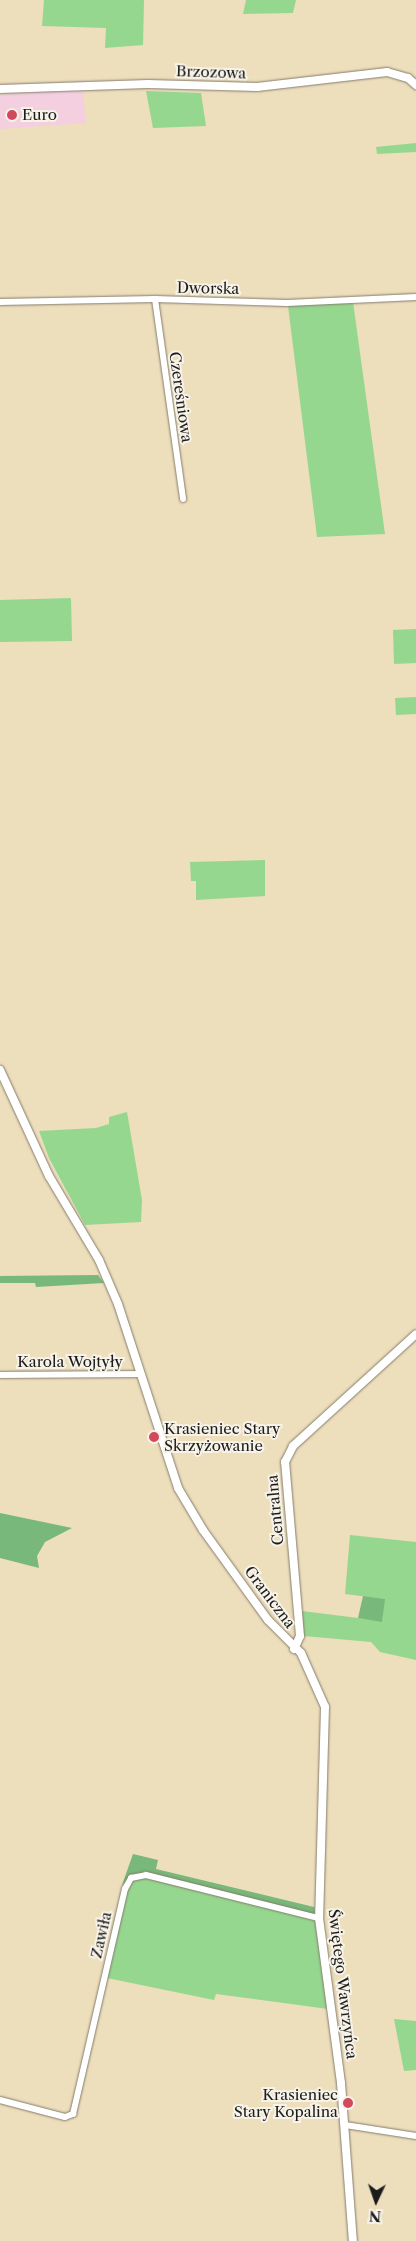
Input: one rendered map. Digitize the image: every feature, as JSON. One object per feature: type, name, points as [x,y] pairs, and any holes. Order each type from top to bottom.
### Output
[{"type":"street","name":"Brzozowa","points":[[0,89],[148,84],[263,87],[387,72],[408,78],[416,85]]},
{"type":"street","name":"Dworska","points":[[0,302],[155,299],[287,303],[416,297]]},
{"type":"street","name":"Czereśniowa","points":[[155,299],[183,499]]},
{"type":"street","name":"Graniczna","points":[[0,1070],[49,1176],[99,1260],[118,1304],[178,1488],[225,1560],[268,1620],[294,1649]]},
{"type":"street","name":"Centralna","points":[[294,1649],[300,1636],[285,1462],[294,1446],[416,1334]]},
{"type":"street","name":"Karola Wojtyły","points":[[0,1376],[141,1374]]},
{"type":"street","name":"Świętego Wawrzyńca","points":[[294,1649],[301,1653],[325,1707],[319,1918],[345,2124],[353,2241]]},
{"type":"street","name":"Zawiła","points":[[0,2100],[65,2117],[73,2114],[125,1889],[131,1878],[146,1875],[319,1918]]},
{"type":"street","points":[[345,2124],[416,2136]]},
{"type":"shaded area","points":[[30,92],[83,92],[86,123],[0,129],[0,95]]},
{"type":"green space","points":[[44,0],[144,0],[143,45],[105,48],[106,28],[42,26]]},
{"type":"green space","points":[[246,0],[296,0],[293,13],[243,14]]},
{"type":"green space","points":[[146,91],[201,93],[206,126],[153,128]]},
{"type":"green space","points":[[416,143],[416,152],[377,154],[376,147]]},
{"type":"green space","points":[[353,302],[385,534],[317,537],[288,306]]},
{"type":"green space","points":[[71,598],[72,641],[0,642],[0,600]]},
{"type":"green space","points":[[416,629],[416,663],[394,664],[393,630]]},
{"type":"green space","points":[[416,697],[416,714],[396,715],[395,698]]},
{"type":"green space","points":[[265,860],[265,896],[196,900],[196,881],[191,881],[190,862]]},
{"type":"green space","points":[[127,1112],[142,1200],[141,1222],[85,1225],[49,1158],[39,1131],[96,1128],[109,1124],[109,1117]]},
{"type":"green space","points":[[98,1275],[104,1283],[36,1287],[35,1283],[0,1283],[0,1276]]},
{"type":"green space","points":[[0,1513],[72,1528],[45,1542],[37,1556],[39,1568],[0,1558]]},
{"type":"green space","points":[[350,1535],[416,1542],[416,1660],[380,1652],[371,1642],[304,1636],[302,1611],[382,1621],[384,1599],[345,1594]]},
{"type":"green space","points":[[363,1596],[385,1599],[382,1622],[358,1618]]},
{"type":"green space","points":[[133,1854],[158,1860],[156,1869],[314,1907],[315,1912],[311,1915],[150,1873],[133,1874],[122,1885]]},
{"type":"green space","points":[[145,1876],[315,1920],[328,2009],[216,1994],[214,2000],[107,1978],[126,1888],[133,1879]]},
{"type":"green space","points":[[394,2019],[416,2021],[416,2070],[404,2071]]},
{"type":"place","name":"Euro","points":[[12,115]]},
{"type":"place","name":"Krasieniec Stary Skrzyżowanie","points":[[154,1437]]},
{"type":"place","name":"Krasieniec Stary Kopalina","points":[[348,2103]]}]
